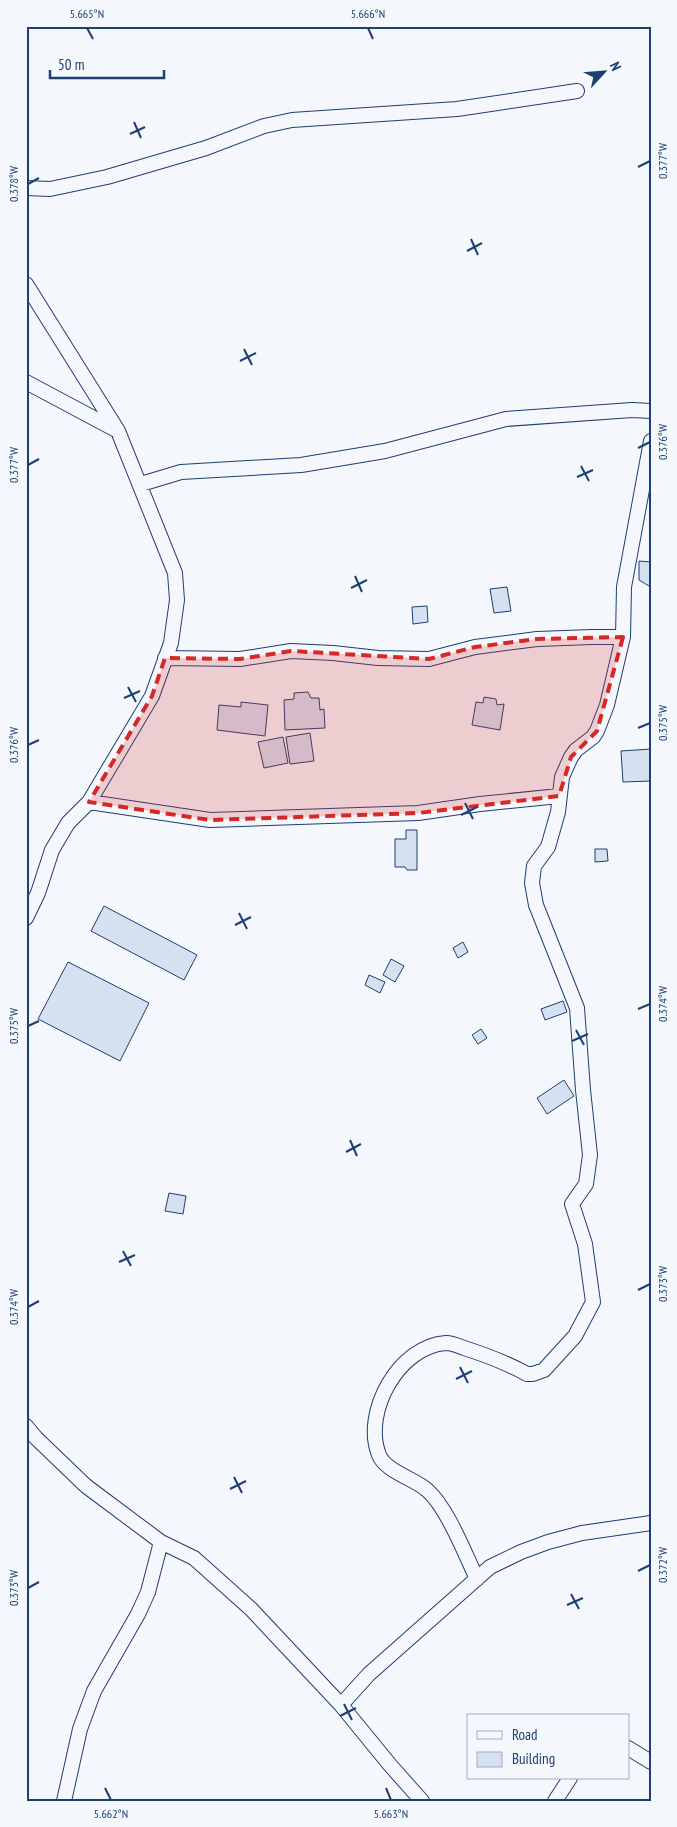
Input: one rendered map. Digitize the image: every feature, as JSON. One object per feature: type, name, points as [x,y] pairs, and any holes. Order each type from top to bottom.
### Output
[{"type":"street","points":[[26,188],[50,189],[107,177],[206,148],[264,126],[292,120],[457,109],[576,90]]},
{"type":"street","points":[[26,284],[118,431],[141,484],[175,573],[177,600],[171,643],[152,696],[89,802],[68,823],[52,850],[38,893],[26,918]]},
{"type":"street","points":[[26,382],[118,431]]},
{"type":"street","points":[[141,484],[181,472],[301,465],[385,451],[506,419],[632,410],[651,411]]},
{"type":"street","points":[[477,1579],[441,1506],[427,1489],[380,1458],[375,1443],[374,1422],[382,1397],[391,1381],[401,1365],[414,1354],[429,1347],[448,1343],[491,1356],[528,1374],[533,1374],[544,1370],[575,1336],[593,1302],[585,1244],[572,1204],[586,1184],[590,1155],[577,1008],[536,905],[532,883],[534,866],[548,847],[558,812],[562,777],[576,750],[593,737],[598,730],[607,705],[623,637],[624,587],[651,441]]},
{"type":"street","points":[[166,658],[240,659],[291,651],[378,658],[429,659],[475,647],[537,639],[623,637]]},
{"type":"street","points":[[89,802],[210,820],[418,813],[560,796]]},
{"type":"street","points":[[26,1426],[86,1486],[161,1542],[194,1558],[251,1609],[341,1705],[422,1801]]},
{"type":"street","points":[[341,1705],[369,1674],[490,1567],[521,1552],[548,1542],[582,1533],[651,1523]]},
{"type":"street","points":[[64,1801],[80,1729],[94,1691],[138,1614],[148,1592],[161,1542]]},
{"type":"street","points":[[630,1749],[651,1762]]},
{"type":"street","points":[[555,1801],[569,1780]]},
{"type":"highlighted area","points":[[623,637],[597,731],[571,757],[559,796],[546,798],[418,813],[210,820],[89,802],[152,696],[165,658],[240,659],[291,651],[429,659],[475,647],[537,639]]},
{"type":"building","points":[[639,561],[651,562],[651,585],[649,586],[639,580]]},
{"type":"building","points":[[507,587],[511,611],[494,613],[490,589]]},
{"type":"building","points":[[427,606],[428,622],[413,624],[412,607]]},
{"type":"building","points":[[308,692],[311,698],[319,698],[320,710],[324,709],[325,728],[285,730],[284,700],[294,699],[294,693]]},
{"type":"building","points":[[484,697],[496,699],[497,705],[504,704],[500,730],[472,725],[476,702],[483,703]]},
{"type":"building","points":[[241,702],[268,705],[265,736],[217,730],[219,705],[241,707]]},
{"type":"building","points":[[310,733],[314,761],[290,764],[286,737]]},
{"type":"building","points":[[283,737],[288,763],[264,768],[258,742]]},
{"type":"building","points":[[651,749],[651,781],[623,782],[621,751]]},
{"type":"building","points":[[406,830],[417,830],[417,870],[395,867],[395,839],[406,839]]},
{"type":"building","points":[[595,849],[607,849],[608,861],[595,862]]},
{"type":"building","points":[[104,906],[197,955],[184,980],[91,931]]},
{"type":"building","points":[[463,942],[468,952],[458,958],[453,948]]},
{"type":"building","points":[[391,959],[404,966],[395,982],[383,975]]},
{"type":"building","points":[[68,962],[149,1003],[120,1061],[38,1019]]},
{"type":"building","points":[[369,975],[385,982],[380,993],[365,985]]},
{"type":"building","points":[[563,1001],[567,1012],[545,1020],[541,1009]]},
{"type":"building","points":[[481,1029],[487,1038],[478,1044],[472,1035]]},
{"type":"building","points":[[564,1080],[574,1096],[547,1114],[537,1098]]},
{"type":"building","points":[[169,1193],[186,1196],[183,1214],[165,1211]]}]
